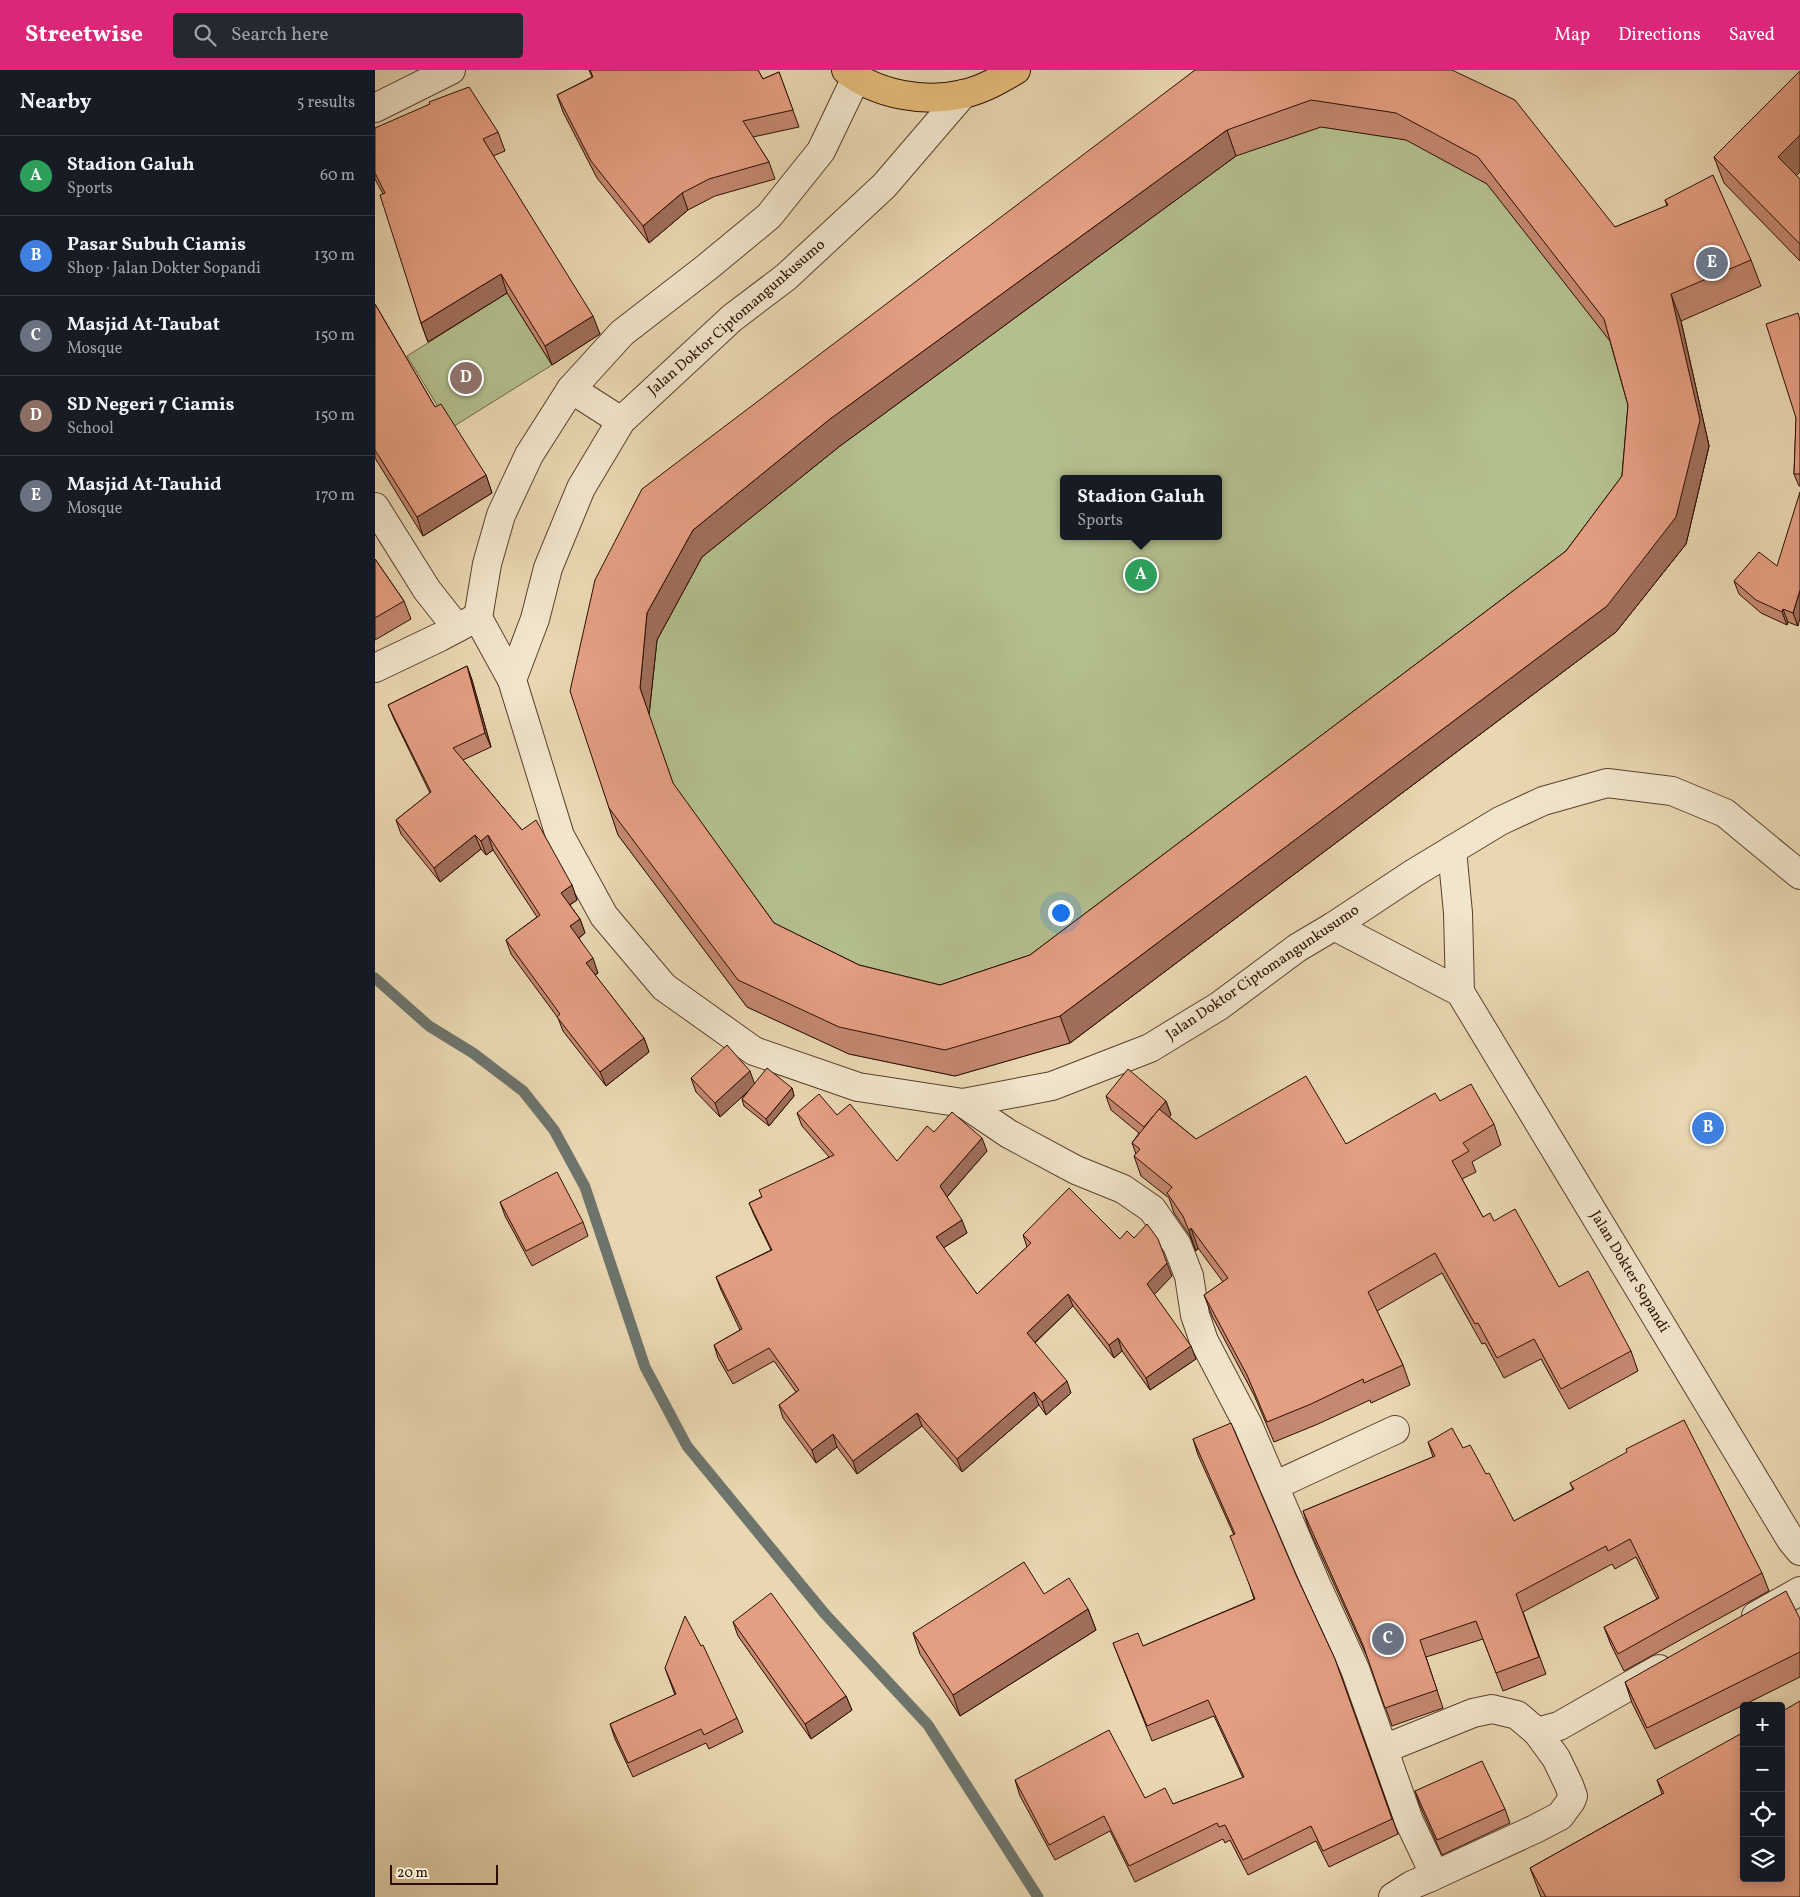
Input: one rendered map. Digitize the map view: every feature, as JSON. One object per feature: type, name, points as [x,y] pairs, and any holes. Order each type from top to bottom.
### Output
[{"type":"main road","points":[[851,74],[890,92],[927,98],[963,94],[992,84],[1016,70]]},
{"type":"street","points":[[375,108],[451,70]]},
{"type":"street","points":[[375,668],[468,623],[501,515],[529,455],[571,389],[622,333],[769,216],[821,151],[851,74]]},
{"type":"street","name":"Jalan Doktor Ciptomangunkusumo","points":[[512,680],[535,619],[548,568],[581,488],[621,421],[732,318],[786,276],[884,186],[963,94]]},
{"type":"street","points":[[571,389],[621,421]]},
{"type":"street","name":"Jalan Doktor Ciptomangunkusumo","points":[[375,507],[427,590],[468,623],[512,680],[560,836],[604,916],[664,987],[755,1051],[858,1087],[963,1103],[1052,1086],[1150,1048],[1219,1006],[1297,948],[1414,873],[1500,821],[1543,801],[1607,783],[1672,791],[1725,813],[1800,875]]},
{"type":"street","name":"Jalan Dokter Sopandi","points":[[1452,850],[1458,913],[1460,992],[1785,1532],[1800,1551]]},
{"type":"street","points":[[1334,926],[1460,992]]},
{"type":"street","points":[[963,1103],[1009,1134],[1076,1170],[1123,1189],[1152,1209],[1177,1245],[1189,1276],[1195,1315],[1204,1341],[1248,1425],[1355,1669],[1394,1782],[1409,1821],[1429,1863],[1431,1877]]},
{"type":"street","points":[[1274,1486],[1395,1430]]},
{"type":"street","points":[[1734,1628],[1800,1591]]},
{"type":"street","points":[[1537,1732],[1559,1726],[1683,1656]]},
{"type":"street","points":[[1384,1749],[1473,1713],[1492,1709],[1517,1715],[1537,1732],[1557,1758],[1573,1796],[1560,1816],[1412,1885],[1393,1897]]},
{"type":"green space","points":[[1211,91],[1524,126],[1682,328],[1709,446],[1686,544],[1616,632],[1070,1043],[955,1076],[849,1054],[747,1007],[618,835],[580,718],[605,606]]},
{"type":"green space","points":[[507,293],[552,365],[451,428],[407,356]]},
{"type":"building","points":[[590,70],[758,70],[763,79],[779,72],[793,110],[743,121],[769,162],[709,179],[682,193],[643,226],[591,161],[557,95],[593,77]]},
{"type":"building","points":[[1195,70],[1452,70],[1515,100],[1615,227],[1668,205],[1665,200],[1713,175],[1751,260],[1671,294],[1700,420],[1676,517],[1607,606],[1060,1016],[945,1050],[839,1027],[738,980],[609,808],[570,691],[595,580],[642,489]],"holes":[[[1311,100],[1396,113],[1478,157],[1604,319],[1628,405],[1622,476],[1566,551],[1030,955],[940,985],[859,965],[774,923],[673,783],[640,688],[647,613],[693,530],[830,419],[1227,130]]]},
{"type":"building","points":[[1800,71],[1800,135],[1778,157],[1800,179],[1800,244],[1714,157]]},
{"type":"building","points":[[469,87],[498,132],[483,139],[593,316],[545,346],[501,274],[421,323],[380,195],[385,193],[375,173],[375,128],[430,104],[429,102]]},
{"type":"building","points":[[375,304],[435,407],[441,404],[486,475],[417,517],[375,450]]},
{"type":"building","points":[[1798,313],[1800,320],[1800,474],[1794,474],[1796,418],[1766,324]]},
{"type":"building","points":[[1800,492],[1800,590],[1793,613],[1783,609],[1782,612],[1756,600],[1734,581],[1759,552],[1777,566]]},
{"type":"building","points":[[375,559],[404,601],[375,618]]},
{"type":"building","points":[[467,666],[485,733],[453,748],[522,830],[536,820],[572,885],[561,893],[580,919],[570,926],[593,958],[586,963],[644,1038],[600,1072],[557,1017],[560,1014],[506,940],[540,915],[488,835],[481,841],[475,835],[434,868],[396,820],[431,792],[388,705]]},
{"type":"building","points":[[727,1045],[750,1071],[715,1103],[691,1078]]},
{"type":"building","points":[[767,1068],[792,1088],[766,1119],[742,1099]]},
{"type":"building","points":[[1128,1069],[1166,1101],[1144,1127],[1106,1096]]},
{"type":"building","points":[[1306,1076],[1346,1144],[1435,1093],[1440,1101],[1471,1084],[1494,1124],[1463,1143],[1469,1151],[1452,1161],[1483,1217],[1490,1213],[1494,1221],[1515,1209],[1559,1287],[1588,1271],[1631,1351],[1561,1389],[1534,1339],[1497,1358],[1478,1323],[1475,1324],[1435,1253],[1368,1292],[1403,1365],[1364,1383],[1363,1379],[1311,1404],[1267,1422],[1247,1375],[1204,1295],[1228,1278],[1191,1228],[1189,1231],[1183,1216],[1167,1193],[1172,1187],[1134,1156],[1140,1149],[1132,1143],[1159,1109],[1196,1139]]},
{"type":"building","points":[[819,1094],[837,1115],[850,1104],[897,1161],[927,1126],[934,1132],[952,1112],[982,1138],[940,1186],[962,1220],[936,1237],[977,1294],[1031,1243],[1023,1235],[1069,1188],[1120,1239],[1127,1231],[1134,1238],[1147,1224],[1158,1239],[1167,1263],[1147,1284],[1191,1346],[1146,1378],[1118,1338],[1109,1345],[1068,1294],[1027,1333],[1067,1381],[1042,1402],[1034,1392],[957,1459],[917,1413],[853,1461],[833,1434],[812,1450],[779,1405],[799,1390],[769,1348],[728,1371],[714,1345],[742,1329],[716,1277],[772,1250],[749,1203],[762,1197],[759,1190],[834,1155],[797,1113]]},
{"type":"building","points":[[557,1172],[583,1222],[526,1251],[500,1202]]},
{"type":"building","points":[[1684,1420],[1762,1573],[1618,1654],[1604,1627],[1659,1598],[1630,1539],[1608,1551],[1606,1546],[1516,1594],[1539,1657],[1496,1673],[1476,1621],[1420,1640],[1437,1690],[1385,1708],[1363,1645],[1303,1511],[1435,1456],[1428,1442],[1452,1428],[1463,1448],[1470,1445],[1486,1474],[1489,1473],[1514,1521],[1574,1489],[1570,1483],[1627,1452],[1626,1449]]},
{"type":"building","points":[[1231,1423],[1296,1575],[1335,1659],[1392,1819],[1323,1851],[1311,1826],[1243,1860],[1225,1825],[1219,1827],[1217,1823],[1129,1866],[1104,1816],[1049,1845],[1015,1780],[1109,1730],[1145,1798],[1165,1788],[1173,1804],[1244,1777],[1208,1700],[1147,1726],[1113,1643],[1138,1633],[1143,1646],[1255,1599],[1230,1536],[1235,1534],[1193,1439]]},
{"type":"building","points":[[1024,1562],[1044,1594],[1069,1578],[1088,1609],[953,1695],[913,1633]]},
{"type":"building","points":[[1786,1591],[1800,1619],[1800,1652],[1647,1728],[1625,1682]]},
{"type":"building","points":[[771,1593],[846,1696],[805,1724],[733,1622]]},
{"type":"building","points":[[685,1616],[701,1646],[703,1645],[737,1718],[704,1735],[701,1729],[628,1763],[610,1724],[676,1694],[665,1668]]},
{"type":"building","points":[[1800,1701],[1800,1897],[1546,1897],[1530,1868],[1664,1793],[1657,1780],[1740,1734],[1740,1882],[1785,1882],[1785,1710]]},
{"type":"building","points":[[1482,1761],[1505,1809],[1437,1840],[1415,1791]]},
{"type":"waterway","points":[[375,978],[429,1026],[473,1053],[523,1091],[554,1130],[585,1187],[645,1367],[687,1446],[825,1614],[928,1725],[1038,1897]]},
{"type":"place","name":"Masjid At-Tauhid","points":[[1712,263]]},
{"type":"place","name":"SD Negeri 7 Ciamis","points":[[466,378]]},
{"type":"place","name":"Stadion Galuh","points":[[1141,575]]},
{"type":"place","name":"Pasar Subuh Ciamis","points":[[1708,1128]]},
{"type":"place","name":"Masjid At-Taubat","points":[[1388,1639]]}]
